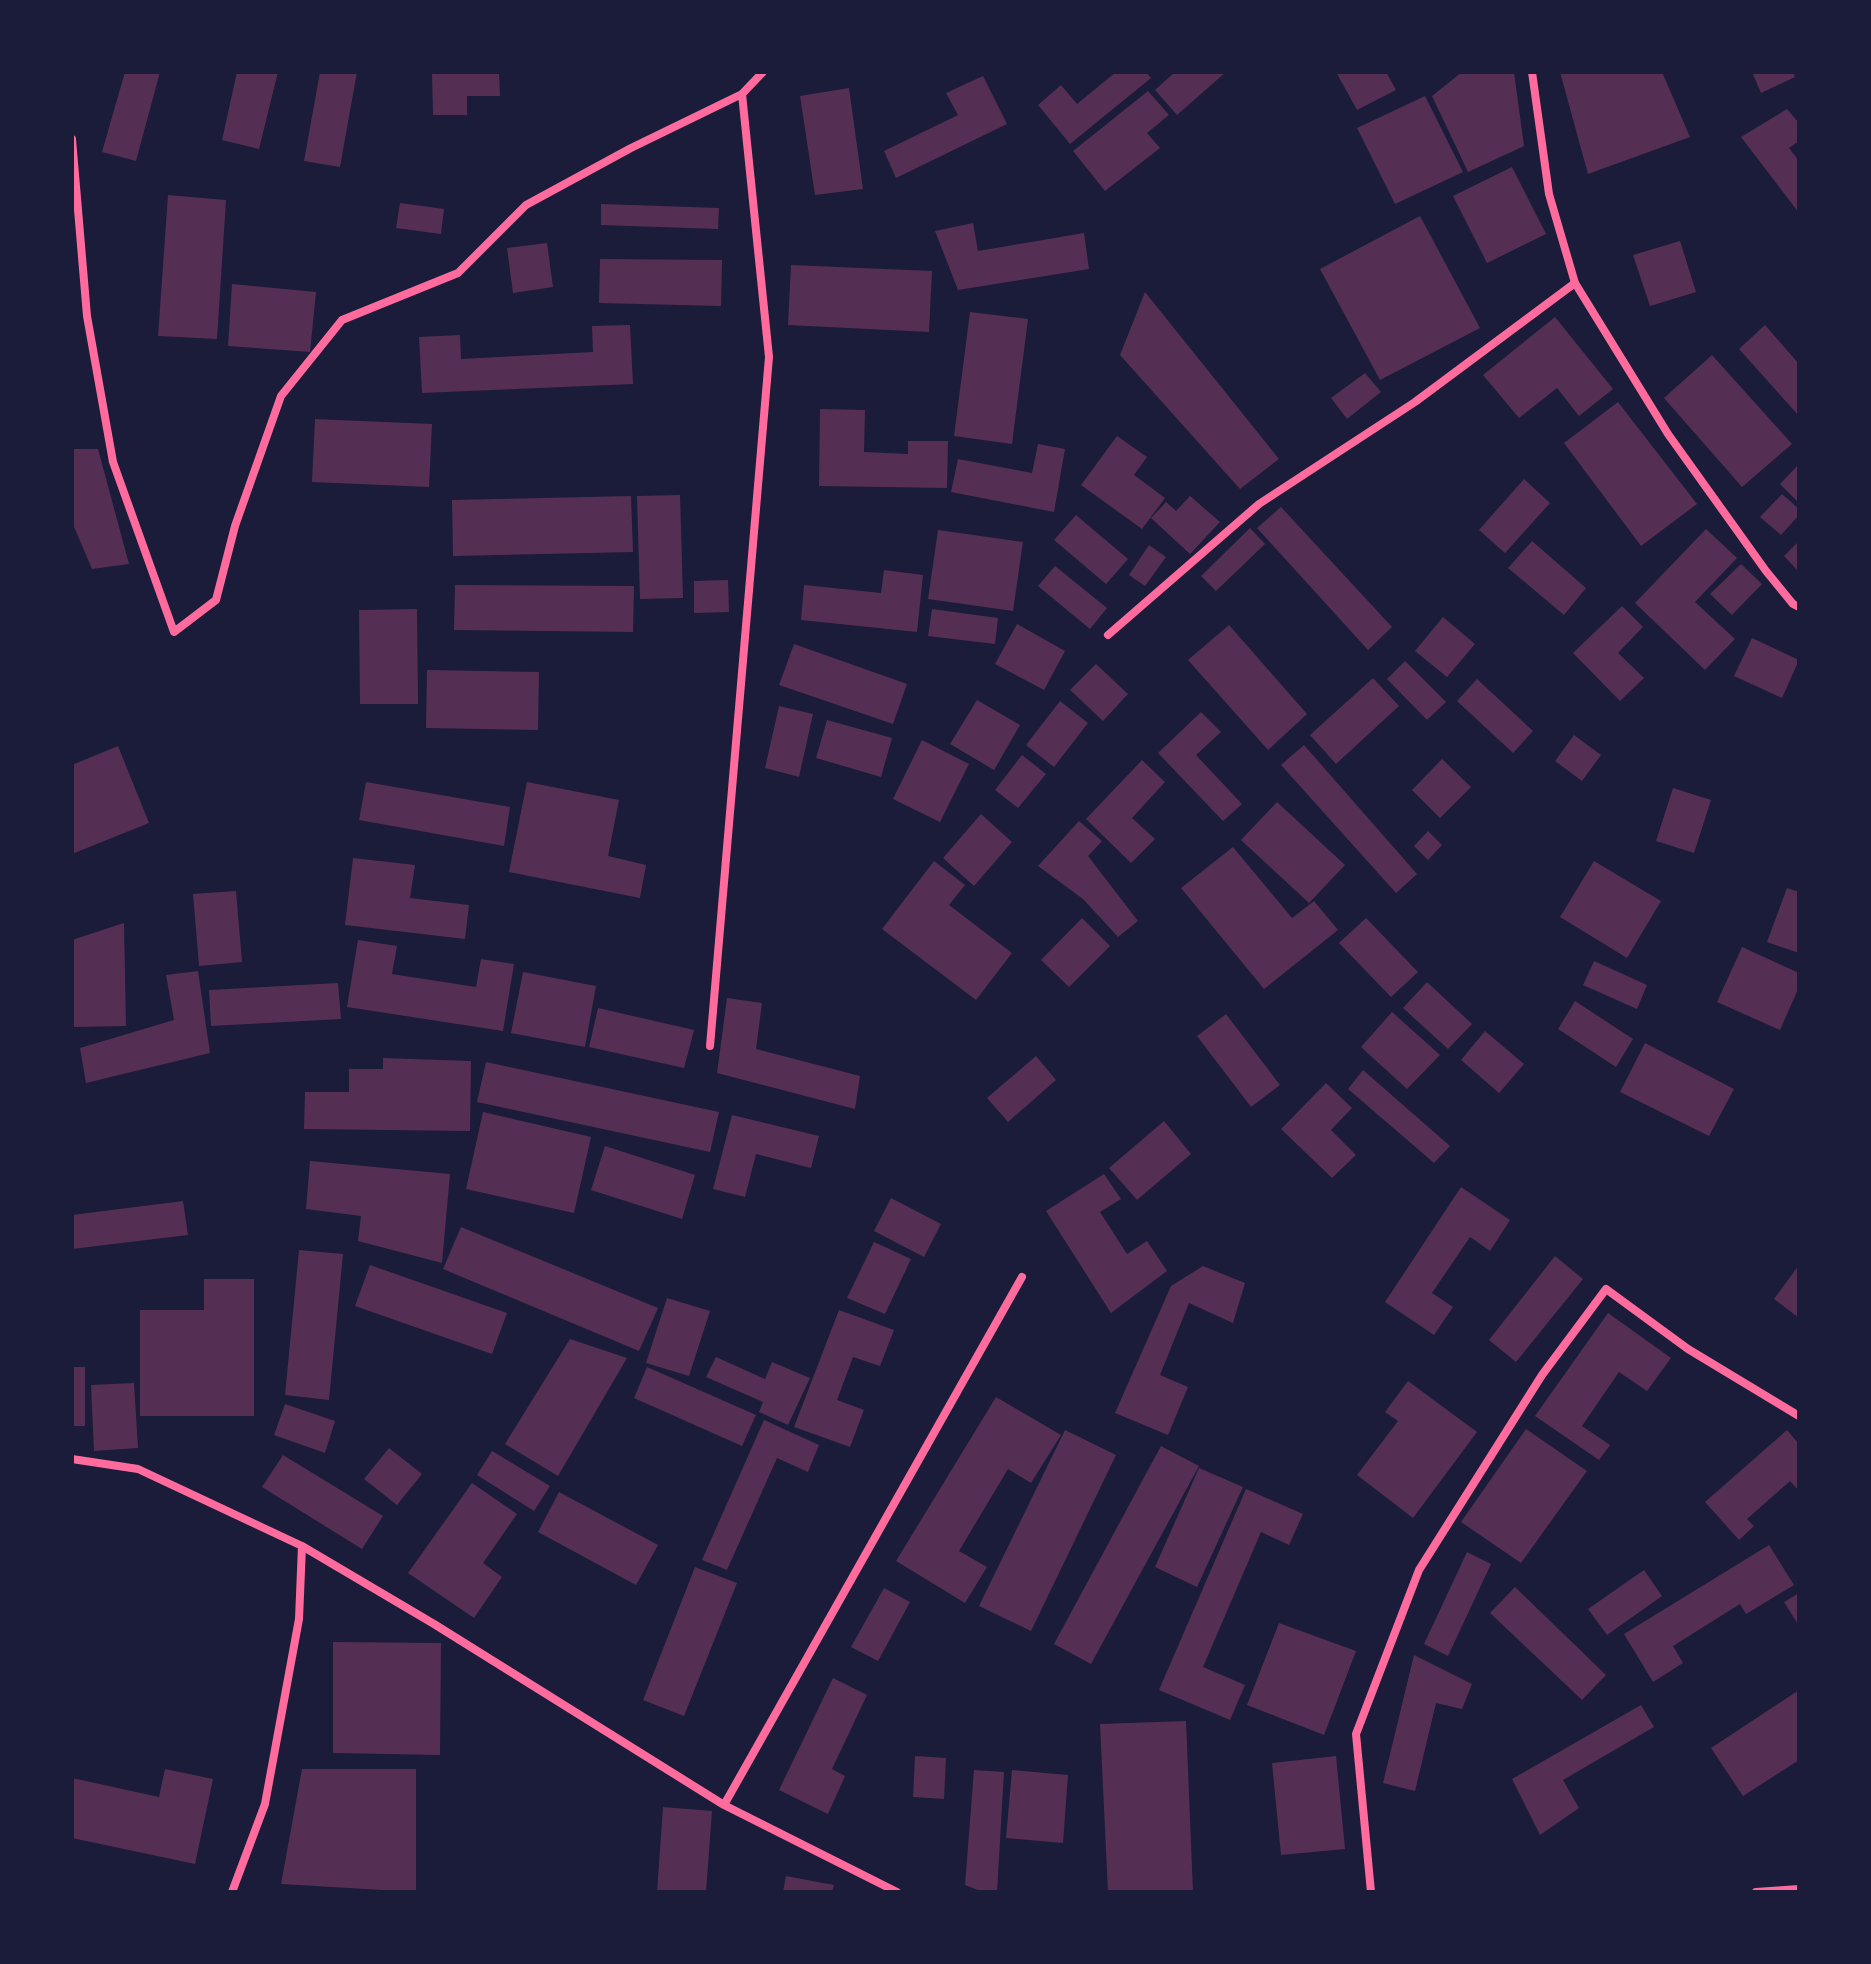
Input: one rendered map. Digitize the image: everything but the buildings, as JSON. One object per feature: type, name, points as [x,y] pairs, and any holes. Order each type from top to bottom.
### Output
[{"type":"street","points":[[72,139],[87,316],[113,462],[174,632],[216,600],[235,526],[281,396],[342,320],[458,273],[526,205],[631,148],[742,94],[763,72]]},
{"type":"street","points":[[1532,72],[1549,194],[1575,283],[1668,434],[1766,571],[1799,607]]},
{"type":"street","points":[[710,1046],[769,357],[742,94]]},
{"type":"street","points":[[1108,635],[1259,504],[1415,402],[1575,283]]},
{"type":"street","points":[[724,1805],[1022,1277]]},
{"type":"street","points":[[1371,1892],[1356,1734],[1419,1570],[1542,1375],[1606,1289],[1688,1349],[1799,1416]]},
{"type":"street","points":[[72,1459],[138,1469],[302,1546],[434,1624],[724,1805],[897,1892]]},
{"type":"street","points":[[232,1892],[265,1804],[299,1619],[302,1546]]},
{"type":"street","points":[[1756,1892],[1799,1889]]}]
